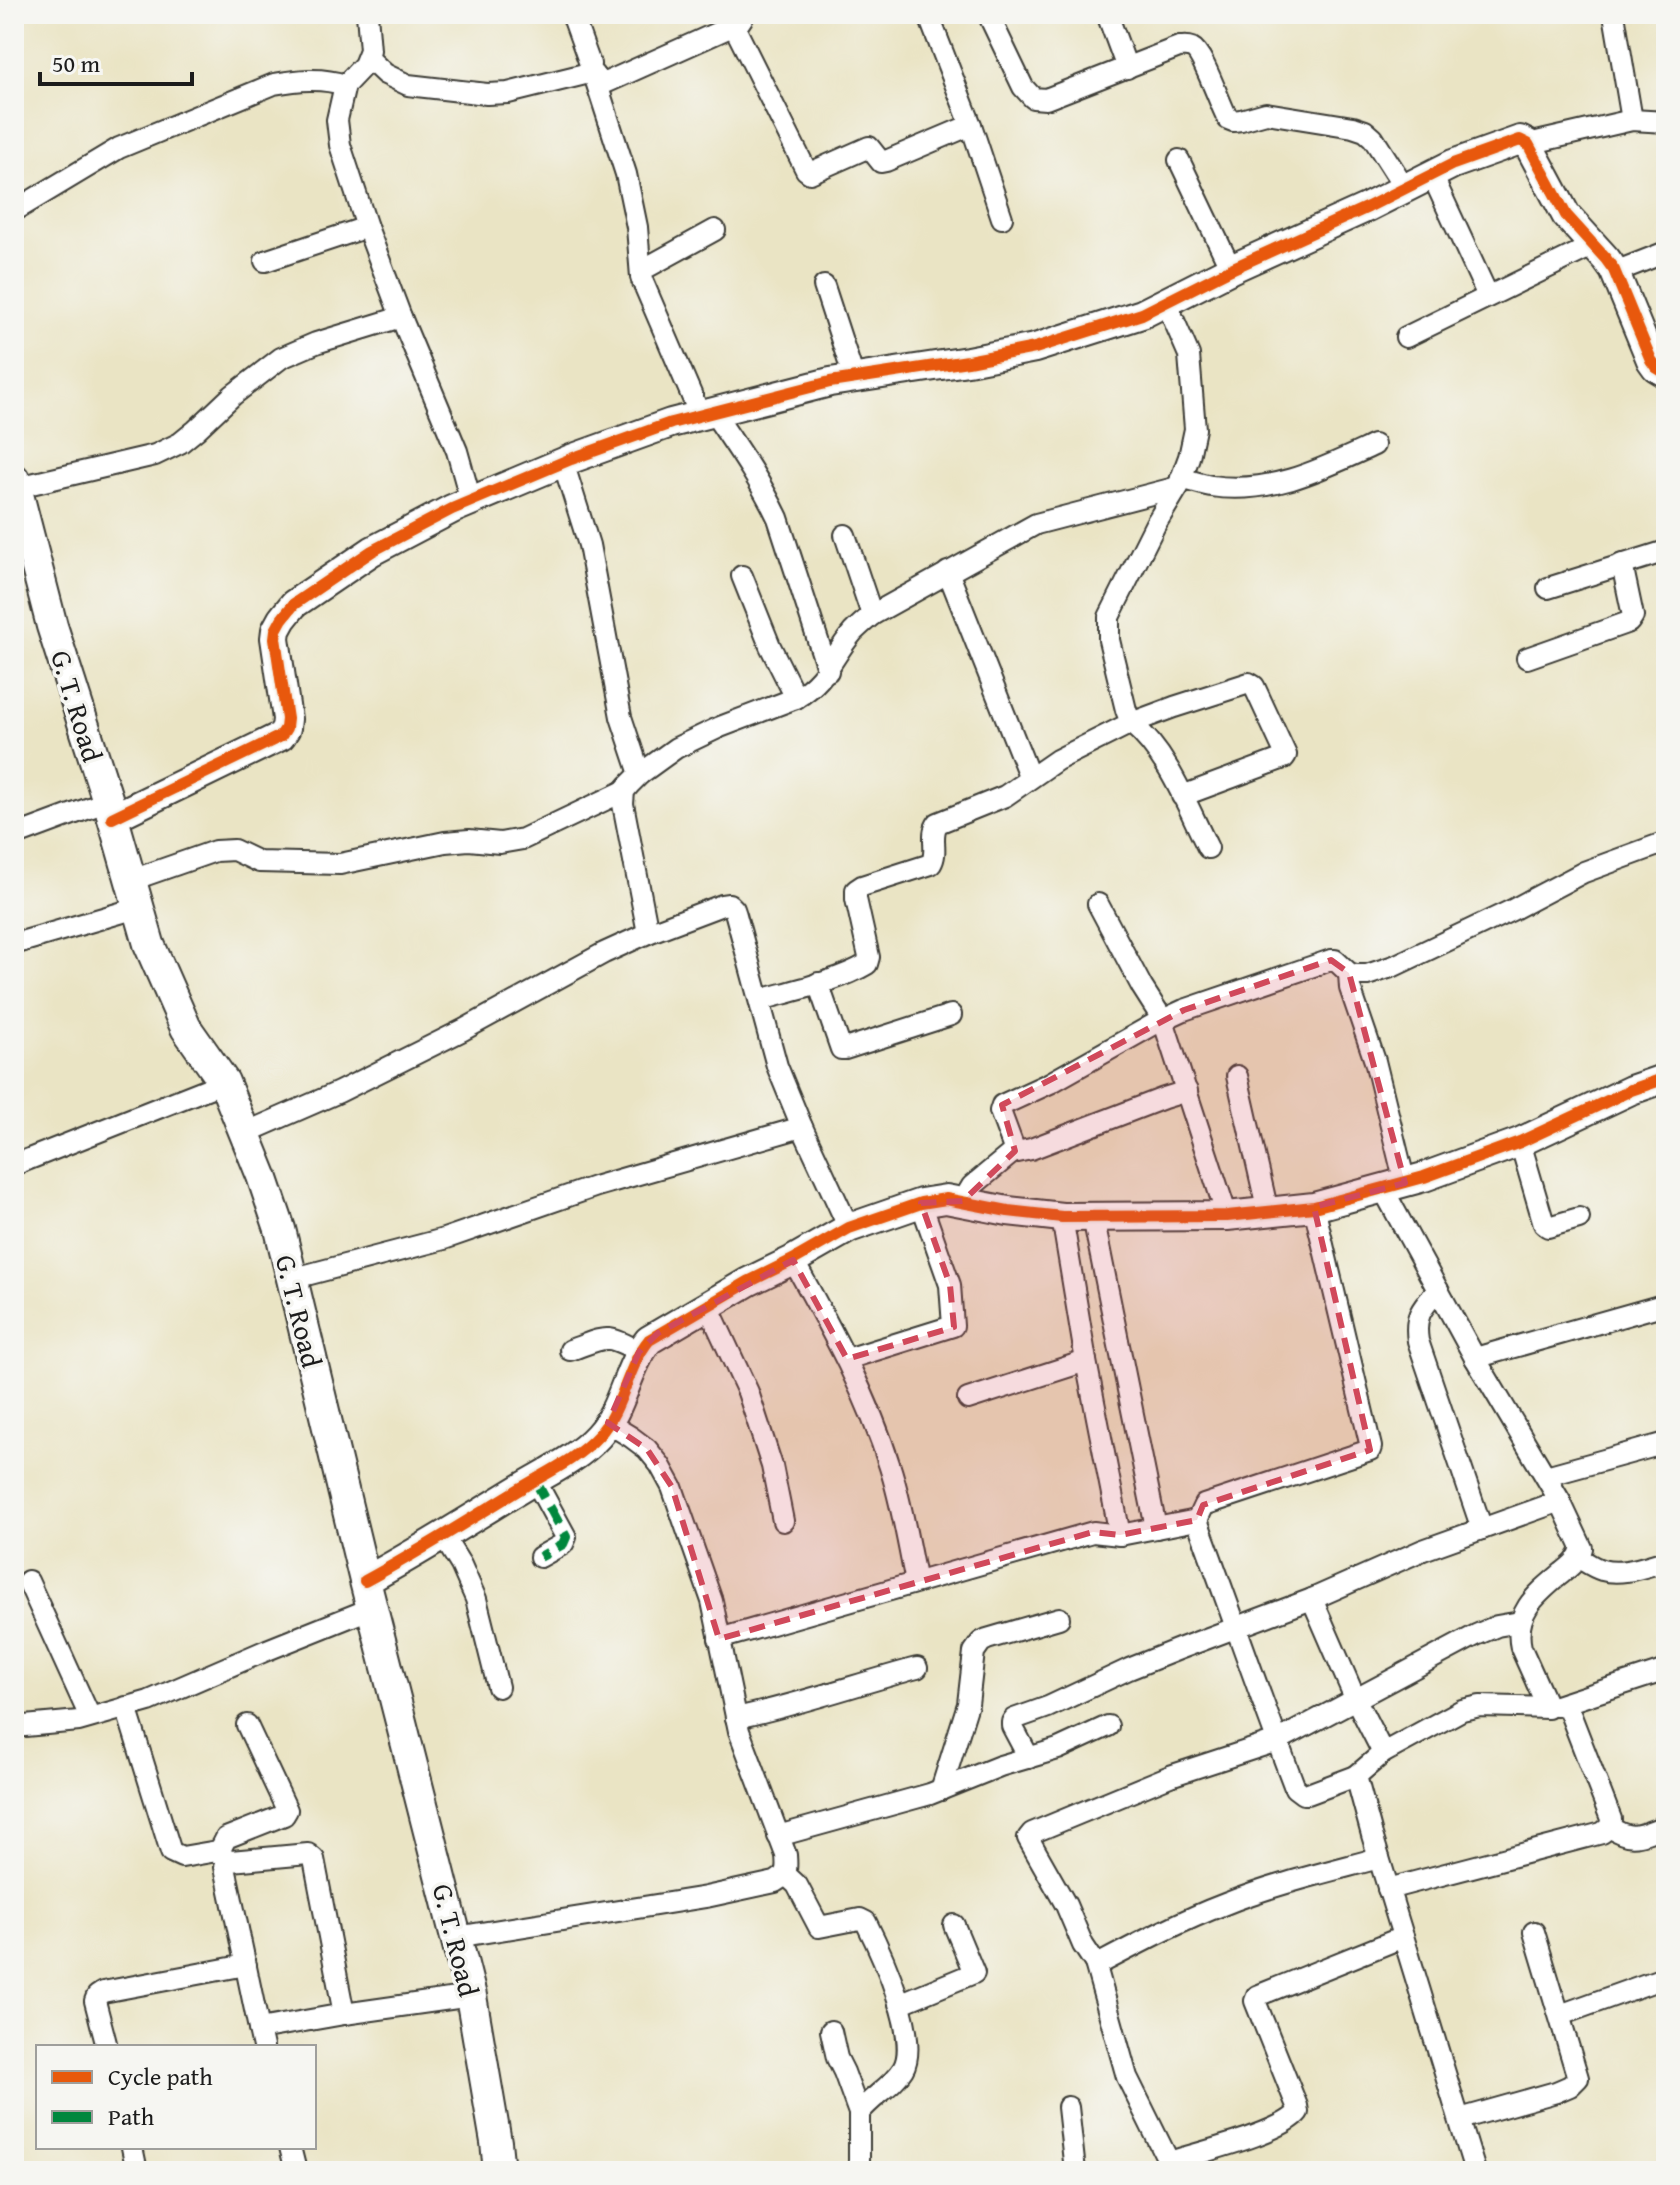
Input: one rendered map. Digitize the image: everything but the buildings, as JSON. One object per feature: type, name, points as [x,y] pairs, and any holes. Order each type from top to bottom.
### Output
[{"type":"main road","name":"G. T. Road","points":[[15,485],[52,626],[154,955],[186,1028],[224,1082],[275,1216],[471,1996],[499,2171]]},
{"type":"street","points":[[367,14],[368,58],[345,85],[339,105],[337,131],[367,227],[457,451],[471,501]]},
{"type":"street","points":[[572,14],[626,174],[637,227],[641,277],[706,413],[761,484],[778,518],[828,671]]},
{"type":"street","points":[[928,14],[971,125],[1002,218]]},
{"type":"street","points":[[988,14],[1023,87],[1033,98],[1046,99],[1179,47],[1193,48],[1201,58],[1228,119],[1241,120],[1266,113],[1365,131],[1373,138],[1405,188]]},
{"type":"street","points":[[1107,14],[1127,68]]},
{"type":"street","points":[[1614,14],[1632,120]]},
{"type":"street","points":[[591,72],[605,83],[738,20],[810,173],[869,147],[881,162],[886,161],[971,125]]},
{"type":"street","points":[[368,58],[385,74],[408,85],[487,94],[508,93],[591,72]]},
{"type":"street","points":[[14,211],[119,148],[274,84],[327,80],[345,85]]},
{"type":"street","points":[[1528,144],[1632,120],[1666,122]]},
{"type":"street","points":[[14,836],[110,809],[273,741],[284,733],[287,719],[275,638],[282,619],[294,604],[372,551],[452,509],[563,462],[706,413],[830,382],[1035,348],[1142,314],[1453,164],[1520,140],[1528,144],[1566,215],[1615,272],[1651,360],[1666,373]]},
{"type":"street","points":[[1179,160],[1231,269]]},
{"type":"street","points":[[1432,175],[1488,296]]},
{"type":"street","points":[[265,261],[367,227]]},
{"type":"street","points":[[641,277],[644,269],[715,230]]},
{"type":"street","points":[[1406,337],[1594,245]]},
{"type":"street","points":[[1615,272],[1666,252]]},
{"type":"street","points":[[824,286],[854,378]]},
{"type":"street","points":[[1166,302],[1189,355],[1195,429],[1179,482],[1109,617],[1109,640],[1131,723],[1145,734],[1157,751],[1208,848]]},
{"type":"street","points":[[15,485],[155,455],[180,443],[233,395],[281,358],[316,343],[401,317]]},
{"type":"street","points":[[14,944],[133,894],[215,851],[234,850],[259,862],[340,864],[445,842],[469,840],[500,843],[523,839],[624,791],[640,774],[676,748],[809,691],[828,671],[854,631],[872,615],[1036,524],[1179,482],[1240,487],[1272,485],[1303,477],[1374,445]]},
{"type":"street","points":[[563,462],[589,545],[621,717],[640,774]]},
{"type":"street","points":[[845,535],[872,615]]},
{"type":"street","points":[[1548,588],[1666,551]]},
{"type":"street","points":[[1527,658],[1629,622],[1633,616],[1622,564]]},
{"type":"street","points":[[948,572],[1030,778]]},
{"type":"street","points":[[742,576],[770,646],[796,698]]},
{"type":"street","points":[[760,1000],[818,983],[860,968],[868,962],[856,890],[927,867],[934,860],[934,830],[938,823],[997,800],[1057,760],[1131,723],[1244,683],[1254,686],[1286,755],[1182,796]]},
{"type":"street","points":[[624,791],[623,804],[648,933]]},
{"type":"street","points":[[1349,973],[1367,975],[1394,966],[1584,872],[1666,842]]},
{"type":"street","points":[[1098,904],[1163,1020],[1227,1216]]},
{"type":"street","points":[[245,1133],[339,1092],[463,1030],[604,953],[722,905],[732,906],[777,1066],[849,1228]]},
{"type":"street","points":[[1012,1153],[1013,1146],[1000,1111],[1006,1102],[1038,1090],[1184,1010],[1331,960],[1340,963],[1349,973],[1350,988],[1375,1061],[1394,1186],[1438,1290],[1546,1476],[1581,1543],[1579,1558],[1535,1597],[1526,1609],[1520,1622],[1519,1637],[1526,1662],[1557,1706],[1611,1819],[1610,1827],[1602,1833],[1388,1889]]},
{"type":"street","points":[[818,983],[841,1049],[951,1015]]},
{"type":"street","points":[[1237,1076],[1268,1212]]},
{"type":"street","points":[[14,1727],[79,1721],[149,1701],[267,1650],[368,1595],[443,1536],[569,1460],[597,1437],[625,1391],[639,1352],[658,1333],[849,1228],[921,1203],[946,1199],[1062,1217],[1227,1216],[1314,1207],[1394,1186],[1520,1142],[1631,1090],[1666,1078]]},
{"type":"street","points":[[14,1165],[224,1082]]},
{"type":"street","points":[[963,1201],[972,1186],[1012,1153],[1031,1149],[1187,1091]]},
{"type":"street","points":[[291,1279],[444,1239],[587,1189],[802,1127]]},
{"type":"street","points":[[1520,1142],[1544,1224],[1548,1227],[1579,1218]]},
{"type":"street","points":[[847,1359],[953,1326],[950,1285],[921,1203]]},
{"type":"street","points":[[1314,1207],[1370,1450],[1204,1505],[1197,1520],[1295,1788],[1303,1794],[1314,1793],[1356,1776],[1383,1753],[1462,1710],[1490,1705],[1557,1706],[1666,1670]]},
{"type":"street","points":[[1062,1217],[1120,1535]]},
{"type":"street","points":[[1093,1217],[1156,1528]]},
{"type":"street","points":[[793,1260],[847,1359],[869,1409],[891,1469],[916,1582]]},
{"type":"street","points":[[1438,1290],[1421,1309],[1416,1328],[1418,1341],[1482,1529]]},
{"type":"street","points":[[1475,1358],[1666,1304]]},
{"type":"street","points":[[708,1306],[748,1392],[772,1466],[783,1521]]},
{"type":"street","points":[[570,1350],[612,1338],[639,1352]]},
{"type":"street","points":[[968,1399],[1086,1361]]},
{"type":"street","points":[[456,1937],[706,1897],[775,1882],[787,1870],[786,1855],[736,1718],[712,1601],[672,1487],[647,1449],[608,1423]]},
{"type":"street","points":[[1546,1476],[1666,1443]]},
{"type":"street","points":[[535,1480],[566,1537],[563,1544],[540,1557]]},
{"type":"street","points":[[1029,1758],[1012,1726],[1014,1719],[1048,1707],[1129,1669],[1312,1599],[1423,1550],[1560,1501]]},
{"type":"street","points":[[719,1639],[1093,1532],[1120,1535],[1197,1520]]},
{"type":"street","points":[[443,1536],[461,1565],[476,1599],[498,1687]]},
{"type":"street","points":[[1579,1558],[1608,1571],[1666,1561]]},
{"type":"street","points":[[28,1581],[90,1717]]},
{"type":"street","points":[[1312,1599],[1355,1698],[1383,1753]]},
{"type":"street","points":[[941,1790],[968,1704],[977,1645],[987,1639],[1059,1618]]},
{"type":"street","points":[[1403,1937],[1257,1996],[1255,2001],[1298,2112],[1291,2120],[1258,2134],[1170,2166],[1127,2077],[1095,1963],[1028,1838],[1170,1776],[1277,1741],[1476,1635],[1497,1626],[1520,1622]]},
{"type":"street","points":[[736,1718],[771,1711],[917,1668]]},
{"type":"street","points":[[126,1707],[171,1852],[175,1856],[217,1851],[224,1859],[231,1861],[308,1854],[314,1859],[344,2014]]},
{"type":"street","points":[[247,1725],[287,1810],[284,1815],[226,1838],[225,1867],[261,2038],[344,2014],[471,1996]]},
{"type":"street","points":[[778,1836],[941,1790],[1000,1766],[1058,1749],[1108,1726]]},
{"type":"street","points":[[1356,1776],[1475,2171]]},
{"type":"street","points":[[1610,1827],[1632,1837],[1666,1826]]},
{"type":"street","points":[[1095,1963],[1103,1962],[1224,1904],[1379,1858]]},
{"type":"street","points":[[785,1874],[797,1885],[819,1927],[860,1919],[866,1922],[899,2004],[908,2039],[908,2061],[890,2086],[859,2113]]},
{"type":"street","points":[[899,2004],[974,1973],[954,1925]]},
{"type":"street","points":[[1460,2119],[1556,2092],[1575,2083],[1578,2074],[1534,1932]]},
{"type":"street","points":[[106,2045],[95,2001],[103,1992],[246,1965]]},
{"type":"street","points":[[1560,2015],[1666,1977]]},
{"type":"street","points":[[831,2031],[837,2058],[859,2113],[859,2171]]},
{"type":"street","points":[[1068,2107],[1075,2171]]},
{"type":"street","points":[[132,2149],[137,2171]]},
{"type":"street","points":[[290,2149],[296,2171]]},
{"type":"highlighted area","points":[[1331,960],[1349,973],[1405,1183],[1314,1207],[1370,1450],[1203,1505],[1197,1520],[1120,1535],[1093,1532],[719,1639],[672,1487],[647,1449],[608,1423],[639,1352],[658,1333],[793,1260],[847,1359],[954,1327],[950,1285],[921,1203],[963,1201],[1015,1151],[1002,1105],[1184,1010]]},
{"type":"marked path","points":[[535,1480],[566,1537],[563,1544],[540,1557]]},
{"type":"cycle path","points":[[112,818],[281,736],[287,719],[275,638],[282,619],[294,604],[372,551],[452,509],[571,459],[671,423],[830,382],[1035,348],[1142,314],[1453,164],[1520,140],[1528,144],[1566,215],[1614,270],[1651,360],[1666,373]]},
{"type":"cycle path","points":[[365,1581],[562,1464],[590,1444],[614,1413],[635,1363],[649,1340],[849,1228],[921,1203],[946,1199],[1062,1217],[1227,1216],[1314,1207],[1424,1177],[1520,1142],[1631,1090],[1666,1078]]}]
